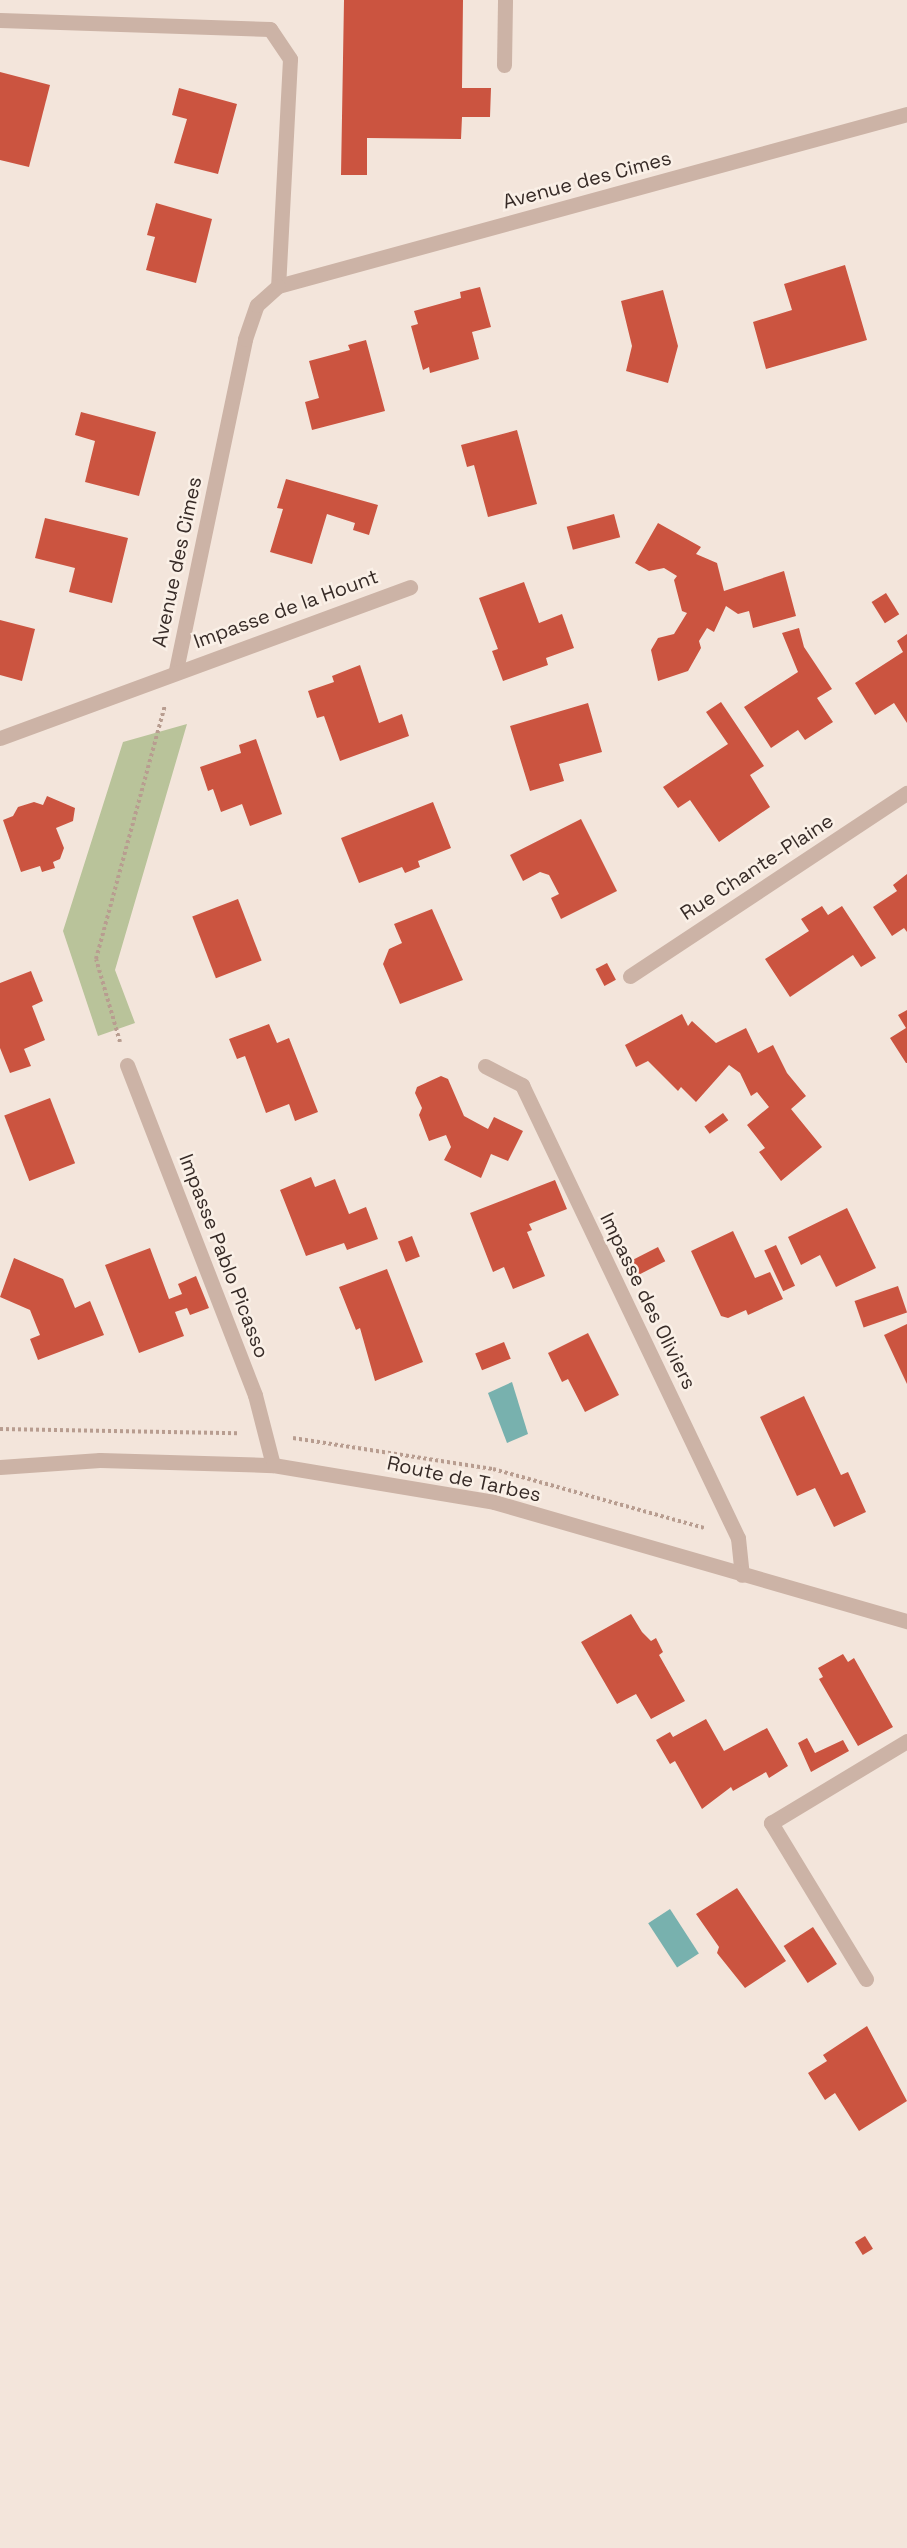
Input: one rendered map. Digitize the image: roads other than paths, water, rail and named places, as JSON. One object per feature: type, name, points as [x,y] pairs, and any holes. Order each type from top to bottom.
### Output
[{"type":"street","points":[[504,65],[505,0]]},
{"type":"street","points":[[0,21],[270,29],[290,59],[278,286]]},
{"type":"street","name":"Avenue des Cimes","points":[[0,738],[176,670],[245,339],[258,305],[278,286],[907,114]]},
{"type":"street","name":"Impasse de la Hount","points":[[176,670],[410,587]]},
{"type":"street","name":"Rue Chante-Plaine","points":[[630,976],[907,793]]},
{"type":"street","name":"Impasse Pablo Picasso","points":[[127,1065],[255,1395],[273,1465]]},
{"type":"street","name":"Impasse des Oliviers","points":[[485,1066],[522,1085],[738,1538],[742,1575]]},
{"type":"street","name":"Route de Tarbes","points":[[0,1467],[99,1460],[273,1465],[494,1502],[742,1575],[907,1620]]},
{"type":"street","points":[[866,1979],[771,1823],[907,1741]]},
{"type":"water","points":[[512,1382],[528,1434],[507,1443],[488,1393]]},
{"type":"water","points":[[670,1909],[699,1953],[677,1968],[648,1923]]}]
